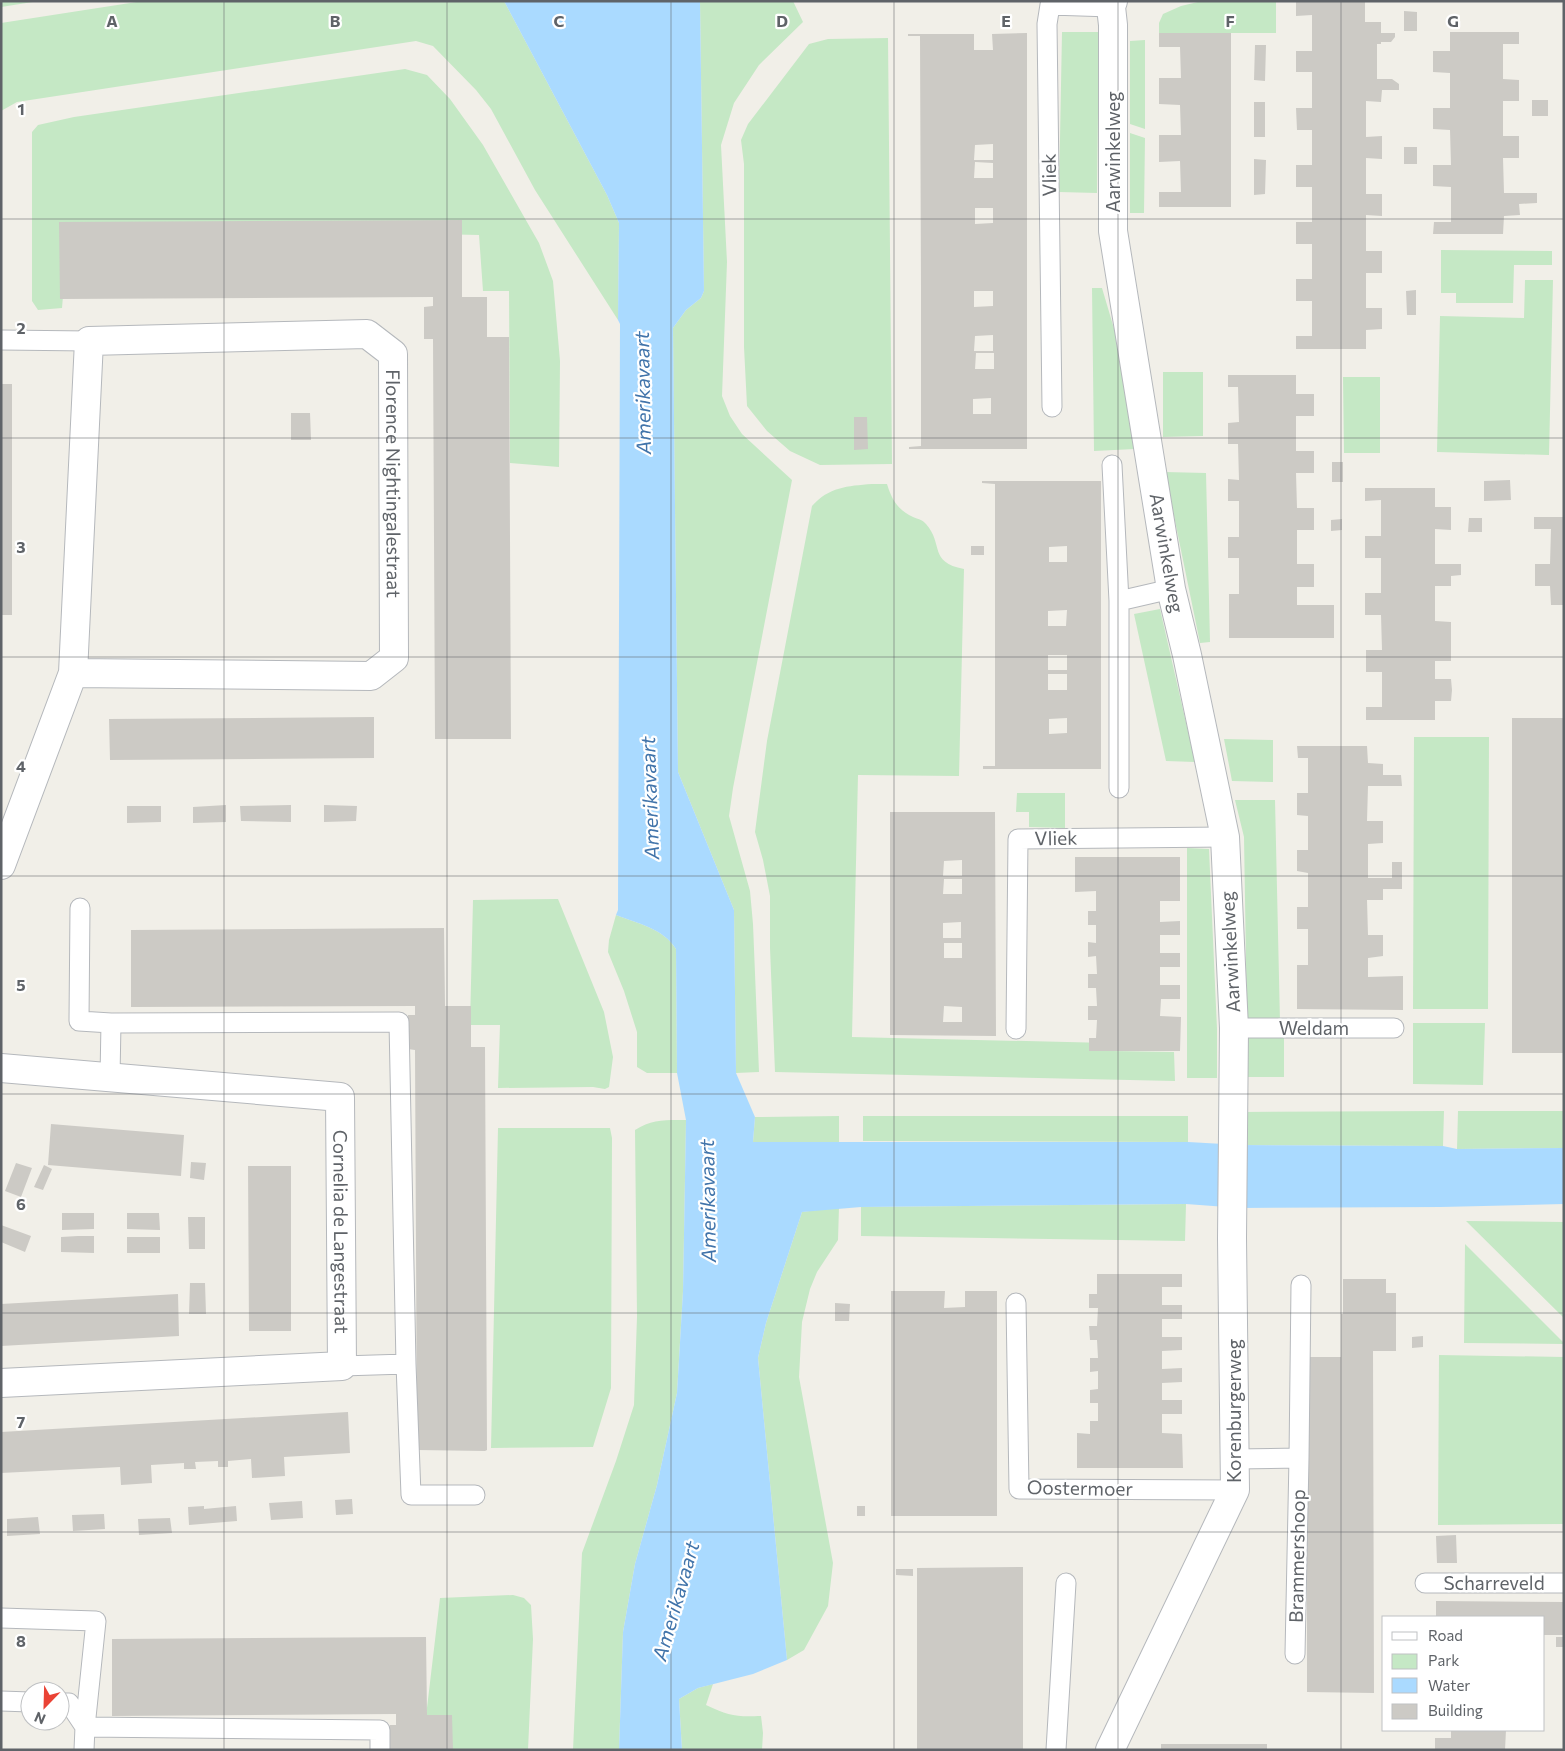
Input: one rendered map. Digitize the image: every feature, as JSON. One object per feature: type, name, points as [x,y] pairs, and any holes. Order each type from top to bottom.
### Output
[{"type":"street","name":"Aarwinkelweg","points":[[1112,4],[1113,231],[1171,589],[1187,655],[1225,837],[1234,1028],[1234,1103]]},
{"type":"street","name":"Florence Nightingalestraat","points":[[73,673],[371,676],[394,658],[393,354],[366,334],[88,341]]},
{"type":"street","points":[[1,865],[73,673],[88,341]]},
{"type":"street","name":"Cornelia de Langestraat","points":[[1,1068],[340,1097],[342,1366]]},
{"type":"street","name":"Korenburgerweg","points":[[1110,1750],[1235,1490],[1234,1103]]},
{"type":"street","points":[[1,1383],[342,1366]]},
{"type":"lane","name":"Vliek","points":[[1052,407],[1047,24],[1050,5],[1112,4]]},
{"type":"lane","points":[[1,340],[88,341]]},
{"type":"lane","points":[[1112,465],[1119,601],[1119,788]]},
{"type":"lane","points":[[1119,601],[1171,589]]},
{"type":"lane","name":"Vliek","points":[[1016,1029],[1018,838],[1225,837]]},
{"type":"lane","points":[[80,908],[79,1021],[111,1023],[399,1022],[406,1364],[411,1495],[475,1495]]},
{"type":"lane","points":[[110,1077],[111,1023]]},
{"type":"lane","name":"Weldam","points":[[1234,1028],[1394,1028]]},
{"type":"lane","name":"Brammershoop","points":[[1294,1654],[1300,1458],[1301,1285]]},
{"type":"lane","name":"Oostermoer","points":[[1016,1303],[1019,1489],[1235,1490]]},
{"type":"lane","points":[[342,1366],[406,1364]]},
{"type":"lane","points":[[1235,1458],[1300,1458]]},
{"type":"lane","points":[[1056,1750],[1066,1583]]},
{"type":"lane","name":"Scharreveld","points":[[1425,1583],[1564,1583]]},
{"type":"lane","points":[[1,1618],[96,1621],[84,1750]]},
{"type":"lane","points":[[1,1701],[20,1702]]},
{"type":"lane","points":[[70,1704],[86,1727]]},
{"type":"lane","points":[[86,1727],[380,1730],[380,1750]]},
{"type":"green space","points":[[1,1],[39,1],[1,7]]},
{"type":"green space","points":[[143,1],[504,1],[607,195],[619,223],[618,320],[535,190],[491,109],[476,90],[433,46],[416,41],[17,102],[1,111],[1,23]]},
{"type":"green space","points":[[700,1],[793,1],[803,22],[759,65],[734,103],[721,145],[727,262],[722,396],[730,416],[742,434],[792,480],[729,816],[750,891],[759,1072],[736,1073],[734,910],[678,772],[673,328],[686,310],[701,298],[704,291]]},
{"type":"green space","points":[[1202,1],[1276,1],[1276,33],[1159,33],[1159,23],[1163,14],[1181,6]]},
{"type":"green space","points":[[1062,32],[1099,32],[1097,193],[1059,192]]},
{"type":"green space","points":[[888,38],[892,464],[820,465],[790,451],[767,431],[747,406],[744,347],[744,164],[741,140],[748,124],[809,44],[828,39]]},
{"type":"green space","points":[[1145,40],[1145,129],[1130,124],[1130,41]]},
{"type":"green space","points":[[405,69],[427,75],[450,99],[483,145],[539,243],[553,281],[560,361],[559,467],[510,463],[509,291],[483,291],[479,235],[69,226],[62,308],[38,310],[32,301],[32,132],[38,125],[74,117]]},
{"type":"green space","points":[[1130,133],[1145,138],[1144,213],[1130,213]]},
{"type":"green space","points":[[1441,250],[1552,251],[1552,265],[1514,265],[1513,303],[1456,303],[1456,293],[1441,293]]},
{"type":"green space","points":[[1525,280],[1553,280],[1549,455],[1437,452],[1440,316],[1524,318]]},
{"type":"green space","points":[[1092,288],[1102,288],[1115,332],[1135,449],[1094,451]]},
{"type":"green space","points":[[1163,372],[1203,372],[1203,436],[1163,437]]},
{"type":"green space","points":[[1343,377],[1380,377],[1380,453],[1344,453]]},
{"type":"green space","points":[[1165,472],[1206,473],[1210,642],[1200,643]]},
{"type":"green space","points":[[872,484],[887,484],[893,499],[899,507],[907,514],[926,524],[945,562],[964,569],[959,776],[858,775],[852,1037],[1108,1043],[1113,1051],[1174,1052],[1175,1081],[775,1072],[770,896],[755,832],[767,741],[812,506],[832,491]]},
{"type":"green space","points":[[1160,609],[1195,762],[1166,761],[1134,614]]},
{"type":"green space","points":[[1414,737],[1489,737],[1488,1009],[1413,1009]]},
{"type":"green space","points":[[1224,739],[1273,740],[1273,782],[1232,781]]},
{"type":"green space","points":[[1017,793],[1065,793],[1065,828],[1029,827],[1029,812],[1016,812]]},
{"type":"green space","points":[[1235,800],[1275,800],[1280,1022],[1247,1022],[1244,837]]},
{"type":"green space","points":[[1187,848],[1209,849],[1217,1029],[1217,1078],[1187,1078]]},
{"type":"green space","points":[[558,899],[604,1012],[613,1057],[609,1087],[605,1089],[593,1087],[498,1088],[500,1025],[470,1025],[473,900]]},
{"type":"green space","points":[[616,915],[641,924],[665,936],[676,949],[677,1073],[647,1073],[637,1067],[637,1032],[624,991],[608,952],[609,940]]},
{"type":"green space","points":[[1413,1023],[1485,1023],[1483,1085],[1413,1084]]},
{"type":"green space","points":[[1244,1038],[1284,1038],[1284,1077],[1244,1077]]},
{"type":"green space","points":[[1444,1111],[1443,1146],[1241,1145],[1241,1112]]},
{"type":"green space","points":[[1458,1111],[1564,1111],[1564,1148],[1457,1149]]},
{"type":"green space","points":[[839,1116],[839,1142],[753,1142],[755,1117]]},
{"type":"green space","points":[[863,1116],[1188,1116],[1188,1142],[863,1141]]},
{"type":"green space","points":[[686,1120],[683,1291],[677,1393],[657,1485],[635,1564],[623,1632],[619,1750],[573,1750],[582,1553],[616,1461],[634,1405],[637,1317],[635,1130],[653,1122]]},
{"type":"green space","points":[[498,1128],[610,1128],[612,1138],[611,1388],[593,1447],[491,1448]]},
{"type":"green space","points":[[1186,1204],[1185,1241],[861,1236],[861,1207]]},
{"type":"green space","points":[[839,1207],[838,1240],[817,1272],[810,1289],[802,1322],[799,1377],[833,1563],[828,1606],[804,1650],[787,1660],[758,1358],[766,1323],[802,1212]]},
{"type":"green space","points":[[1466,1221],[1564,1222],[1564,1318]]},
{"type":"green space","points":[[1465,1244],[1564,1343],[1564,1344],[1464,1343]]},
{"type":"green space","points":[[1439,1355],[1564,1357],[1564,1524],[1438,1525]]},
{"type":"green space","points":[[513,1595],[524,1598],[531,1605],[533,1639],[528,1750],[422,1750],[440,1598]]},
{"type":"green space","points":[[713,1684],[706,1705],[733,1715],[761,1716],[762,1750],[682,1750],[679,1699],[698,1688]]},
{"type":"water","name":"Amerikavaart","points":[[504,1],[700,1],[704,291],[701,298],[686,310],[673,328],[678,772],[734,910],[736,1073],[755,1117],[753,1142],[1188,1142],[1241,1145],[1443,1146],[1457,1149],[1564,1148],[1564,1204],[1240,1208],[1186,1204],[861,1207],[802,1212],[766,1323],[758,1358],[787,1660],[753,1674],[698,1688],[679,1699],[682,1750],[619,1750],[623,1632],[635,1564],[657,1485],[677,1393],[683,1291],[686,1120],[677,1073],[676,949],[665,936],[641,924],[616,915],[618,910],[619,223],[607,195]]},
{"type":"building","points":[[1296,1],[1365,1],[1365,22],[1381,22],[1381,33],[1395,33],[1395,37],[1391,42],[1377,44],[1377,79],[1392,79],[1399,84],[1399,90],[1382,90],[1381,102],[1366,101],[1366,137],[1382,136],[1382,159],[1366,158],[1366,194],[1382,194],[1382,216],[1366,215],[1366,251],[1382,251],[1382,273],[1366,273],[1366,308],[1382,308],[1382,329],[1366,330],[1366,349],[1296,349],[1296,336],[1312,336],[1312,301],[1296,301],[1296,279],[1312,279],[1312,244],[1296,244],[1296,222],[1312,222],[1312,187],[1296,187],[1296,165],[1312,165],[1312,130],[1297,130],[1296,108],[1312,108],[1312,72],[1296,72],[1296,51],[1312,51],[1312,15],[1296,16]]},
{"type":"building","points":[[1404,11],[1417,12],[1417,31],[1404,31]]},
{"type":"building","points":[[1450,32],[1519,32],[1519,44],[1503,44],[1503,79],[1519,80],[1519,101],[1503,101],[1503,136],[1519,136],[1519,158],[1503,158],[1504,193],[1537,193],[1537,203],[1519,204],[1520,215],[1504,216],[1503,234],[1433,234],[1434,222],[1451,222],[1451,187],[1433,186],[1433,165],[1451,165],[1450,130],[1433,129],[1433,108],[1450,108],[1450,73],[1433,72],[1433,51],[1450,51]]},
{"type":"building","points":[[1027,33],[1027,449],[909,449],[909,447],[921,446],[921,289],[920,36],[908,36],[908,34],[974,34],[974,50],[993,50],[992,34]],"holes":[[[993,144],[993,160],[974,160],[975,145]],[[975,162],[993,163],[993,178],[974,178]],[[975,208],[993,208],[993,223],[975,224]],[[974,291],[993,291],[993,306],[974,307]],[[993,335],[993,351],[974,351],[975,336]],[[976,353],[994,353],[994,369],[975,369]],[[991,398],[991,414],[973,414],[973,399]]]},
{"type":"building","points":[[1159,33],[1231,33],[1231,207],[1159,207],[1159,192],[1181,192],[1180,161],[1159,162],[1159,135],[1181,135],[1180,105],[1159,104],[1159,78],[1181,78],[1180,47],[1159,47]]},
{"type":"building","points":[[1255,45],[1266,45],[1265,81],[1254,80]]},
{"type":"building","points":[[1532,100],[1548,100],[1548,116],[1532,116]]},
{"type":"building","points":[[1254,102],[1265,102],[1265,137],[1254,137]]},
{"type":"building","points":[[1404,147],[1417,147],[1417,164],[1404,164]]},
{"type":"building","points":[[1254,159],[1266,160],[1265,194],[1254,195]]},
{"type":"building","points":[[462,220],[462,297],[487,297],[487,337],[509,337],[511,739],[435,739],[433,339],[424,339],[424,307],[433,306],[433,297],[60,299],[59,222]]},
{"type":"building","points":[[1416,290],[1416,315],[1407,315],[1406,291]]},
{"type":"building","points":[[1228,375],[1296,375],[1296,394],[1314,394],[1314,416],[1296,416],[1296,451],[1314,451],[1314,473],[1296,473],[1297,508],[1314,508],[1314,530],[1297,530],[1297,564],[1314,564],[1314,587],[1297,587],[1297,605],[1334,605],[1334,638],[1229,638],[1229,594],[1239,594],[1239,558],[1228,558],[1228,537],[1239,537],[1239,501],[1228,501],[1228,479],[1239,480],[1238,444],[1228,444],[1228,423],[1239,422],[1238,387],[1228,387]]},
{"type":"building","points":[[1,384],[12,384],[12,615],[1,615]]},
{"type":"building","points":[[291,413],[310,413],[311,440],[291,440]]},
{"type":"building","points":[[854,417],[867,417],[868,449],[854,450]]},
{"type":"building","points":[[1332,462],[1343,462],[1343,482],[1332,482]]},
{"type":"building","points":[[1510,480],[1511,500],[1484,501],[1484,481]]},
{"type":"building","points":[[982,481],[1101,481],[1101,769],[983,769],[983,766],[995,766],[995,484],[982,483]],"holes":[[[1067,546],[1067,562],[1049,562],[1049,547]],[[1067,610],[1066,626],[1048,626],[1048,611]],[[1048,655],[1067,655],[1067,670],[1048,670]],[[1048,674],[1067,674],[1067,690],[1048,690]],[[1067,718],[1067,733],[1049,734],[1049,719]]]},
{"type":"building","points":[[1365,488],[1435,488],[1435,507],[1451,507],[1451,530],[1435,529],[1435,564],[1461,564],[1461,575],[1451,576],[1451,586],[1435,586],[1435,621],[1451,622],[1451,661],[1435,661],[1435,679],[1451,679],[1452,690],[1451,701],[1435,701],[1435,720],[1366,720],[1366,707],[1382,707],[1382,672],[1366,672],[1366,650],[1382,650],[1381,615],[1365,615],[1365,593],[1381,593],[1381,558],[1365,558],[1365,536],[1381,536],[1381,500],[1365,501]]},
{"type":"building","points":[[1534,517],[1564,517],[1564,605],[1551,605],[1550,586],[1535,586],[1535,564],[1550,564],[1551,529],[1534,529]]},
{"type":"building","points":[[1469,518],[1482,518],[1482,532],[1468,532]]},
{"type":"building","points":[[1342,519],[1342,530],[1331,531],[1331,520]]},
{"type":"building","points":[[971,546],[984,546],[984,555],[971,555]]},
{"type":"building","points":[[374,717],[374,758],[110,760],[109,719]]},
{"type":"building","points":[[1512,718],[1564,718],[1564,1053],[1512,1053]]},
{"type":"building","points":[[1297,746],[1367,746],[1368,763],[1383,764],[1383,775],[1401,775],[1402,786],[1368,786],[1367,821],[1383,821],[1383,843],[1368,844],[1368,878],[1392,878],[1392,862],[1402,862],[1402,889],[1383,889],[1383,900],[1367,900],[1368,935],[1383,935],[1383,956],[1368,958],[1368,977],[1403,976],[1403,1010],[1297,1009],[1297,965],[1308,965],[1308,929],[1297,929],[1297,907],[1308,907],[1308,873],[1297,871],[1297,850],[1308,850],[1308,816],[1297,815],[1297,793],[1308,793],[1308,758],[1298,758]]},
{"type":"building","points":[[226,805],[226,822],[193,823],[193,807]]},
{"type":"building","points":[[291,805],[291,822],[241,821],[240,806]]},
{"type":"building","points":[[324,805],[357,806],[356,821],[324,822]]},
{"type":"building","points":[[127,806],[161,806],[161,822],[127,823]]},
{"type":"building","points":[[890,812],[995,812],[996,1036],[890,1035]],"holes":[[[962,860],[962,876],[943,876],[944,861]],[[944,879],[962,879],[962,894],[943,894]],[[961,922],[961,938],[943,938],[943,923]],[[944,943],[962,943],[962,958],[944,958]],[[944,1006],[962,1007],[962,1022],[943,1022]]]},
{"type":"building","points":[[1075,857],[1180,857],[1180,901],[1160,901],[1160,922],[1180,921],[1180,935],[1160,935],[1160,953],[1180,953],[1180,967],[1160,967],[1160,985],[1180,985],[1180,999],[1161,999],[1160,1016],[1181,1017],[1180,1051],[1089,1051],[1089,1038],[1096,1038],[1097,1020],[1088,1020],[1088,1006],[1097,1006],[1096,988],[1088,988],[1088,974],[1097,974],[1096,956],[1088,957],[1088,942],[1096,943],[1096,925],[1088,925],[1088,911],[1096,911],[1096,891],[1075,892]]},
{"type":"building","points":[[444,928],[445,1006],[471,1006],[471,1047],[485,1047],[487,1450],[485,1451],[417,1450],[415,1050],[408,1049],[408,1015],[415,1015],[415,1006],[131,1007],[131,930]]},
{"type":"building","points":[[51,1124],[184,1135],[181,1176],[48,1165]]},
{"type":"building","points":[[191,1162],[206,1163],[204,1180],[190,1178]]},
{"type":"building","points":[[16,1163],[32,1168],[21,1197],[5,1191]]},
{"type":"building","points":[[44,1165],[52,1169],[43,1190],[34,1187]]},
{"type":"building","points":[[248,1166],[291,1166],[291,1331],[249,1331]]},
{"type":"building","points":[[62,1213],[94,1213],[94,1229],[62,1230]]},
{"type":"building","points":[[127,1213],[159,1213],[160,1230],[127,1229]]},
{"type":"building","points":[[188,1217],[205,1217],[205,1249],[189,1249]]},
{"type":"building","points":[[1,1225],[31,1236],[25,1252],[1,1242]]},
{"type":"building","points":[[94,1236],[94,1253],[61,1252],[61,1237]]},
{"type":"building","points":[[127,1237],[160,1237],[160,1253],[127,1253]]},
{"type":"building","points":[[1097,1274],[1182,1274],[1182,1287],[1162,1287],[1162,1305],[1182,1305],[1182,1319],[1162,1319],[1162,1337],[1182,1337],[1182,1350],[1162,1351],[1162,1369],[1182,1368],[1182,1382],[1162,1383],[1162,1400],[1182,1400],[1182,1414],[1162,1414],[1162,1433],[1182,1434],[1183,1468],[1077,1468],[1077,1433],[1090,1434],[1090,1421],[1098,1421],[1098,1403],[1090,1403],[1090,1390],[1098,1389],[1098,1371],[1090,1372],[1090,1358],[1098,1358],[1097,1340],[1090,1340],[1089,1326],[1097,1326],[1098,1308],[1089,1308],[1089,1294],[1097,1294]]},
{"type":"building","points":[[1343,1279],[1386,1279],[1386,1293],[1396,1293],[1396,1351],[1373,1351],[1374,1693],[1307,1692],[1307,1357],[1341,1357]]},
{"type":"building","points":[[190,1283],[205,1283],[206,1314],[189,1314]]},
{"type":"building","points":[[891,1291],[945,1291],[944,1308],[965,1307],[965,1291],[997,1291],[997,1516],[891,1516]]},
{"type":"building","points":[[178,1294],[179,1336],[1,1346],[1,1304]]},
{"type":"building","points":[[835,1303],[850,1304],[849,1321],[835,1321]]},
{"type":"building","points":[[1423,1336],[1423,1347],[1412,1348],[1412,1337]]},
{"type":"building","points":[[348,1412],[350,1453],[284,1457],[285,1476],[252,1478],[251,1459],[228,1461],[228,1467],[218,1467],[218,1461],[195,1462],[196,1469],[184,1469],[184,1463],[151,1465],[152,1483],[121,1485],[120,1467],[1,1473],[1,1432]]},
{"type":"building","points":[[352,1499],[353,1514],[336,1515],[335,1500]]},
{"type":"building","points":[[302,1501],[303,1518],[271,1520],[269,1503]]},
{"type":"building","points":[[204,1506],[204,1509],[236,1506],[237,1521],[189,1525],[188,1507]]},
{"type":"building","points":[[857,1506],[865,1506],[865,1516],[857,1516]]},
{"type":"building","points":[[104,1514],[105,1529],[73,1531],[72,1515]]},
{"type":"building","points":[[38,1517],[40,1534],[7,1536],[7,1519]]},
{"type":"building","points":[[170,1518],[172,1533],[139,1535],[138,1519]]},
{"type":"building","points":[[1456,1535],[1457,1563],[1437,1563],[1436,1536]]},
{"type":"building","points":[[1023,1567],[1023,1750],[917,1750],[917,1568]]},
{"type":"building","points":[[896,1569],[913,1569],[913,1576],[896,1575]]},
{"type":"building","points":[[1436,1601],[1564,1602],[1564,1635],[1545,1635],[1545,1616],[1436,1616]]},
{"type":"building","points":[[426,1637],[427,1715],[452,1715],[453,1750],[390,1750],[390,1725],[396,1725],[396,1714],[112,1716],[112,1639]]},
{"type":"building","points":[[1556,1637],[1564,1637],[1564,1647],[1556,1647]]},
{"type":"building","points":[[1451,1731],[1506,1731],[1505,1750],[1435,1750],[1435,1738],[1451,1738]]},
{"type":"building","points":[[1161,1744],[1267,1744],[1267,1750],[1161,1750]]}]
